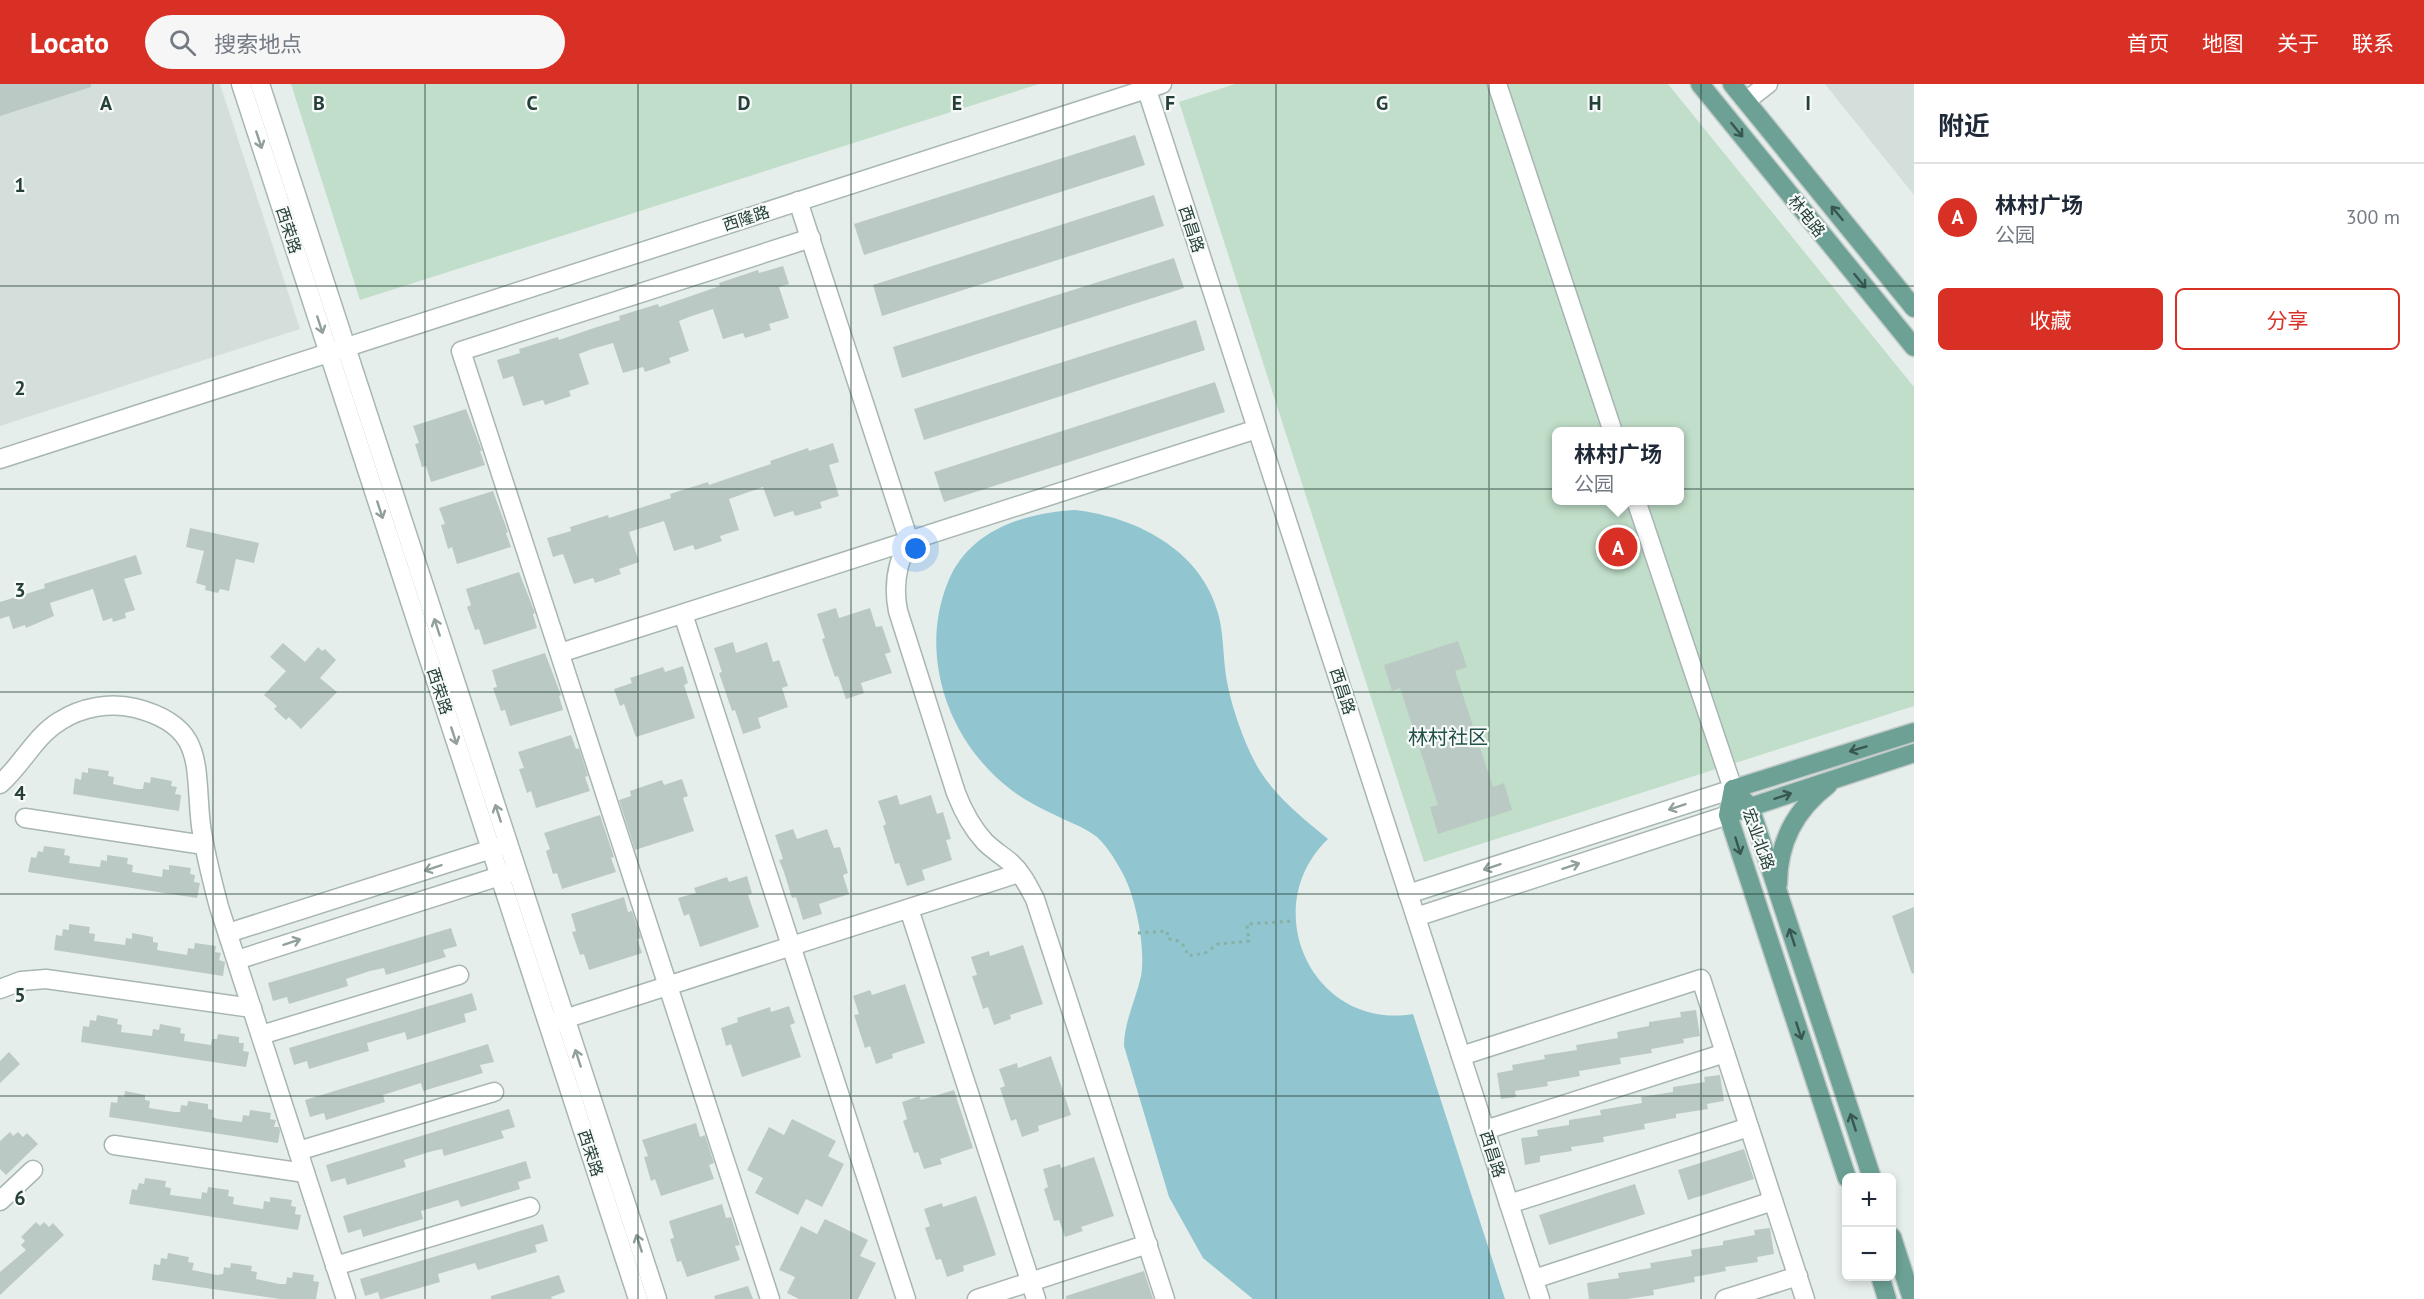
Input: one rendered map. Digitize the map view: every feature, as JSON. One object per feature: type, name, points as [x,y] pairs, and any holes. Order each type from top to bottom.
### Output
[{"type":"main road","name":"林电路","points":[[1700,84],[1914,347]]},
{"type":"main road","name":"林电路","points":[[1732,84],[1914,308]]},
{"type":"main road","points":[[1733,789],[1914,732]]},
{"type":"main road","points":[[1728,815],[1914,753]]},
{"type":"main road","points":[[1779,898],[1780,855],[1794,821],[1818,793],[1829,784],[1856,771]]},
{"type":"main road","name":"宏业北路","points":[[1733,789],[1750,807],[1870,1173]]},
{"type":"main road","name":"宏业北路","points":[[1733,789],[1728,815],[1845,1173]]},
{"type":"main road","points":[[1896,1249],[1912,1299]]},
{"type":"main road","points":[[1882,1281],[1887,1299]]},
{"type":"street","name":"西荣路","points":[[241,84],[337,350],[557,1022],[657,1299]]},
{"type":"street","name":"西荣路","points":[[260,84],[337,350]]},
{"type":"street","points":[[1497,84],[1611,427]]},
{"type":"street","points":[[1746,101],[1768,84]]},
{"type":"street","name":"西隆路","points":[[0,459],[1151,86]]},
{"type":"street","name":"西昌路","points":[[1151,86],[1257,429],[1540,1299]]},
{"type":"street","points":[[798,201],[909,541],[896,575],[898,611],[956,793],[976,831],[1019,873],[1035,899],[1165,1299]]},
{"type":"street","points":[[770,1299],[461,351],[811,238]]},
{"type":"street","points":[[560,654],[1257,429]]},
{"type":"street","points":[[1408,894],[1733,789],[1637,505]]},
{"type":"street","points":[[683,614],[906,1299]]},
{"type":"street","points":[[0,784],[12,774],[41,736],[59,721],[80,711],[103,706],[126,706],[168,720],[184,734],[194,752],[204,845],[212,881],[346,1299]]},
{"type":"street","points":[[1416,917],[1728,815]]},
{"type":"street","points":[[25,818],[204,845]]},
{"type":"street","points":[[228,933],[500,847]]},
{"type":"street","points":[[237,960],[508,873]]},
{"type":"street","points":[[557,1022],[1019,873]]},
{"type":"street","points":[[909,909],[1033,1290]]},
{"type":"street","points":[[261,1035],[459,975]]},
{"type":"street","points":[[0,989],[33,979],[52,979],[252,1008]]},
{"type":"street","points":[[1461,1056],[1701,979],[1805,1299]]},
{"type":"street","name":"西荣路","points":[[557,1022],[638,1299]]},
{"type":"street","points":[[1485,1130],[1725,1053]]},
{"type":"street","points":[[298,1151],[494,1092]]},
{"type":"street","points":[[1509,1204],[1749,1127]]},
{"type":"street","points":[[114,1145],[305,1173]]},
{"type":"street","points":[[0,1201],[33,1170]]},
{"type":"street","points":[[1534,1279],[1773,1202]]},
{"type":"street","points":[[335,1266],[530,1207]]},
{"type":"street","points":[[977,1299],[1033,1290],[1148,1244]]},
{"type":"street","points":[[1725,1299],[1798,1276]]},
{"type":"path","points":[[1138,933],[1167,931],[1168,939],[1180,942],[1186,948],[1188,956],[1205,954],[1218,944],[1249,941],[1247,924],[1294,921]]},
{"type":"shaded area","points":[[0,84],[220,84],[300,329],[0,426]]},
{"type":"shaded area","points":[[1825,84],[1914,84],[1914,195]]},
{"type":"green space","points":[[291,84],[1039,84],[360,300]]},
{"type":"green space","points":[[1235,84],[1668,84],[1914,387],[1914,706],[1424,862],[1179,102]]},
{"type":"water","points":[[1075,510],[1121,520],[1163,540],[1197,571],[1209,591],[1220,620],[1229,693],[1248,748],[1260,771],[1274,790],[1291,808],[1328,839],[1307,867],[1297,898],[1297,929],[1306,959],[1323,984],[1347,1004],[1378,1014],[1413,1014],[1505,1299],[1253,1299],[1203,1258],[1169,1197],[1124,1046],[1126,1028],[1139,985],[1142,965],[1139,924],[1128,884],[1111,854],[1097,837],[1025,799],[988,769],[970,747],[955,722],[938,667],[936,638],[940,610],[948,582],[957,564],[970,549],[984,537],[1018,520]]},
{"type":"building","points":[[0,84],[91,84],[91,87],[0,116]]},
{"type":"building","points":[[1135,135],[1145,165],[864,255],[854,224]]},
{"type":"building","points":[[1154,195],[1164,226],[882,316],[873,285]]},
{"type":"building","points":[[1174,258],[1184,288],[902,378],[893,347]]},
{"type":"building","points":[[783,266],[789,284],[779,287],[789,318],[769,324],[771,330],[745,338],[743,333],[723,339],[713,309],[679,321],[689,351],[669,358],[671,363],[645,372],[643,367],[623,373],[613,343],[592,349],[579,354],[589,384],[569,391],[571,396],[545,405],[543,400],[523,406],[513,376],[503,379],[497,360],[520,353],[519,349],[558,337],[559,340],[620,320],[619,316],[658,304],[659,307],[758,270],[759,273]]},
{"type":"building","points":[[1196,320],[1205,350],[924,440],[914,409]]},
{"type":"building","points":[[1215,382],[1225,412],[944,502],[934,472]]},
{"type":"building","points":[[466,409],[485,465],[431,482],[426,466],[422,467],[415,444],[419,443],[413,426]]},
{"type":"building","points":[[833,443],[839,462],[829,465],[839,496],[820,502],[822,508],[795,516],[793,511],[774,517],[763,487],[729,499],[739,530],[720,536],[722,541],[695,550],[693,545],[674,551],[664,521],[629,532],[639,562],[619,569],[621,574],[595,583],[593,578],[574,584],[563,554],[553,557],[547,538],[571,531],[570,527],[608,515],[609,518],[671,498],[670,494],[708,482],[709,485],[771,464],[770,461],[808,448],[809,451]]},
{"type":"building","points":[[493,491],[511,547],[457,564],[452,547],[448,549],[441,525],[445,524],[439,508]]},
{"type":"building","points":[[190,528],[259,543],[254,563],[236,559],[229,591],[220,589],[218,593],[205,590],[206,586],[196,583],[204,551],[186,547]]},
{"type":"building","points":[[136,555],[142,574],[124,579],[135,610],[125,613],[126,618],[113,622],[112,618],[103,621],[93,589],[50,603],[54,616],[26,628],[25,625],[13,629],[9,616],[0,619],[0,602],[45,588],[44,584]]},
{"type":"building","points":[[519,572],[535,613],[533,614],[537,628],[484,645],[479,629],[475,630],[467,607],[471,605],[466,589]]},
{"type":"building","points":[[836,608],[839,618],[870,608],[876,627],[882,626],[891,652],[885,654],[892,673],[861,683],[864,693],[846,699],[826,651],[822,639],[825,638],[817,614]]},
{"type":"building","points":[[1458,641],[1467,667],[1455,671],[1493,787],[1504,783],[1512,810],[1438,834],[1430,807],[1438,805],[1400,688],[1392,691],[1384,665]]},
{"type":"building","points":[[733,642],[736,653],[767,642],[773,662],[779,660],[788,686],[782,688],[788,707],[758,718],[761,728],[743,734],[735,710],[732,711],[719,673],[722,672],[714,648]]},
{"type":"building","points":[[283,643],[305,662],[318,647],[322,651],[325,649],[336,660],[320,678],[337,692],[301,729],[289,717],[286,720],[274,709],[277,706],[264,695],[286,671],[270,657]]},
{"type":"building","points":[[545,653],[561,695],[559,696],[563,710],[510,726],[505,710],[501,711],[493,688],[497,687],[492,670]]},
{"type":"building","points":[[683,666],[688,683],[684,685],[695,718],[636,737],[624,704],[620,706],[614,689],[632,683],[630,678],[663,667],[665,672]]},
{"type":"building","points":[[571,735],[576,749],[579,748],[590,791],[536,808],[531,791],[527,793],[519,769],[524,768],[518,752]]},
{"type":"building","points":[[88,768],[109,771],[108,776],[114,777],[113,784],[137,789],[143,789],[144,782],[150,783],[151,777],[172,781],[171,786],[177,787],[175,794],[181,795],[179,811],[73,794],[75,778],[81,780],[82,772],[88,773]]},
{"type":"building","points":[[682,779],[688,796],[683,798],[694,831],[635,850],[619,800],[631,796],[630,791],[662,780],[664,785]]},
{"type":"building","points":[[897,795],[900,805],[931,795],[937,814],[943,812],[951,839],[946,840],[952,860],[922,870],[925,880],[907,886],[899,863],[895,864],[878,801]]},
{"type":"building","points":[[600,815],[614,857],[611,858],[616,872],[562,889],[557,873],[553,874],[546,851],[550,849],[544,833]]},
{"type":"building","points":[[793,829],[797,839],[827,829],[834,848],[840,847],[848,873],[843,875],[849,894],[819,904],[822,914],[803,920],[796,897],[792,898],[779,860],[783,859],[775,835]]},
{"type":"building","points":[[44,846],[65,849],[64,855],[70,856],[69,863],[100,867],[101,860],[107,861],[107,855],[128,858],[127,864],[133,865],[132,872],[162,877],[163,869],[169,870],[169,865],[191,868],[190,874],[195,875],[194,882],[200,883],[197,898],[28,872],[31,857],[36,858],[38,851],[43,852]]},
{"type":"building","points":[[747,876],[752,893],[748,895],[759,927],[700,947],[689,914],[684,916],[678,898],[696,893],[694,888],[727,877],[729,882]]},
{"type":"building","points":[[624,897],[628,912],[632,911],[641,938],[637,939],[642,953],[589,970],[584,954],[580,955],[572,932],[576,931],[571,914]]},
{"type":"building","points":[[1914,907],[1914,973],[1912,974],[1892,916]]},
{"type":"building","points":[[69,924],[90,927],[89,933],[95,934],[94,941],[125,945],[126,938],[132,939],[132,933],[153,937],[153,942],[158,943],[157,950],[187,955],[188,948],[194,949],[195,943],[216,946],[215,952],[221,953],[219,960],[225,962],[223,976],[54,950],[56,935],[62,936],[63,929],[69,930]]},
{"type":"building","points":[[451,928],[457,946],[443,950],[446,957],[386,975],[384,968],[370,971],[346,979],[348,986],[289,1004],[287,997],[273,1001],[268,983]]},
{"type":"building","points":[[1023,945],[1043,1004],[1010,1015],[1011,1019],[994,1025],[988,1007],[983,1009],[972,976],[977,975],[971,957],[989,951],[990,956]]},
{"type":"building","points":[[905,984],[925,1043],[892,1054],[893,1058],[876,1064],[870,1046],[865,1048],[854,1015],[859,1014],[853,996],[870,990],[872,995]]},
{"type":"building","points":[[472,993],[477,1010],[464,1014],[466,1022],[407,1040],[405,1032],[367,1043],[369,1051],[309,1069],[307,1061],[294,1065],[289,1048]]},
{"type":"building","points":[[789,1006],[795,1023],[790,1025],[801,1057],[742,1077],[731,1044],[726,1046],[721,1028],[738,1022],[737,1018],[770,1007],[771,1012]]},
{"type":"building","points":[[1696,1010],[1700,1036],[1683,1039],[1684,1043],[1651,1049],[1652,1053],[1620,1058],[1621,1064],[1579,1071],[1580,1076],[1547,1082],[1548,1086],[1515,1091],[1516,1097],[1501,1099],[1497,1073],[1513,1070],[1512,1065],[1545,1059],[1544,1055],[1577,1050],[1576,1045],[1618,1038],[1617,1032],[1649,1026],[1649,1022],[1681,1017],[1680,1012]]},
{"type":"building","points":[[97,1015],[118,1019],[117,1024],[122,1025],[121,1032],[152,1036],[153,1029],[159,1030],[160,1024],[181,1028],[180,1033],[185,1034],[184,1041],[211,1045],[212,1039],[217,1039],[218,1034],[239,1037],[239,1043],[244,1043],[243,1051],[249,1052],[246,1067],[81,1042],[83,1026],[89,1027],[90,1020],[96,1021]]},
{"type":"building","points":[[488,1044],[494,1062],[480,1065],[483,1073],[423,1091],[421,1083],[383,1095],[385,1102],[326,1120],[324,1113],[310,1117],[305,1100]]},
{"type":"building","points":[[9,1052],[20,1064],[0,1083],[0,1061]]},
{"type":"building","points":[[1051,1056],[1071,1115],[1038,1126],[1039,1131],[1022,1137],[1016,1119],[1011,1121],[1000,1088],[1005,1086],[999,1069],[1017,1063],[1018,1068]]},
{"type":"building","points":[[1720,1075],[1724,1101],[1707,1104],[1708,1109],[1676,1114],[1676,1118],[1644,1124],[1645,1129],[1603,1137],[1604,1142],[1571,1147],[1572,1151],[1540,1156],[1540,1162],[1525,1165],[1521,1138],[1538,1136],[1537,1130],[1569,1125],[1569,1120],[1601,1115],[1600,1110],[1642,1103],[1641,1097],[1673,1092],[1673,1087],[1705,1082],[1704,1077]]},
{"type":"building","points":[[954,1090],[973,1148],[940,1159],[942,1164],[924,1169],[918,1152],[914,1153],[903,1121],[907,1119],[902,1102],[919,1096],[921,1100]]},
{"type":"building","points":[[125,1091],[145,1095],[145,1100],[150,1101],[149,1108],[174,1112],[180,1112],[181,1105],[187,1106],[188,1101],[208,1104],[208,1109],[213,1110],[212,1117],[218,1119],[242,1122],[243,1115],[249,1116],[250,1110],[271,1113],[270,1119],[276,1120],[274,1127],[279,1127],[280,1131],[278,1143],[109,1117],[111,1102],[117,1103],[118,1096],[124,1097]]},
{"type":"building","points":[[509,1109],[515,1127],[501,1131],[504,1138],[444,1156],[442,1149],[429,1152],[404,1160],[406,1167],[347,1185],[345,1178],[331,1182],[326,1165]]},
{"type":"building","points":[[792,1119],[836,1141],[828,1156],[844,1164],[822,1207],[806,1199],[798,1215],[755,1193],[763,1178],[747,1170],[769,1127],[784,1135]]},
{"type":"building","points":[[696,1123],[700,1137],[705,1135],[714,1163],[709,1165],[714,1179],[661,1196],[655,1179],[651,1181],[644,1157],[648,1156],[642,1140]]},
{"type":"building","points":[[10,1132],[13,1136],[18,1132],[23,1137],[27,1133],[38,1144],[6,1175],[0,1169],[0,1141]]},
{"type":"building","points":[[1744,1149],[1754,1179],[1688,1200],[1678,1170]]},
{"type":"building","points":[[1094,1157],[1114,1216],[1081,1227],[1083,1231],[1065,1237],[1059,1220],[1054,1221],[1044,1189],[1048,1187],[1043,1169],[1060,1164],[1061,1168]]},
{"type":"building","points":[[526,1161],[531,1178],[518,1182],[520,1189],[461,1207],[458,1200],[421,1211],[423,1219],[363,1237],[361,1229],[348,1233],[343,1216]]},
{"type":"building","points":[[145,1178],[166,1181],[165,1187],[171,1188],[170,1195],[201,1199],[202,1192],[207,1193],[208,1187],[229,1190],[228,1196],[234,1197],[233,1204],[263,1209],[264,1201],[270,1202],[270,1197],[292,1200],[291,1206],[296,1207],[295,1214],[301,1215],[298,1230],[129,1204],[132,1189],[137,1190],[139,1183],[144,1184]]},
{"type":"building","points":[[1635,1184],[1645,1214],[1549,1245],[1539,1215]]},
{"type":"building","points":[[976,1196],[996,1255],[963,1266],[964,1271],[947,1277],[941,1259],[936,1260],[925,1228],[930,1226],[924,1209],[942,1203],[943,1207]]},
{"type":"building","points":[[722,1204],[726,1218],[731,1217],[740,1245],[735,1246],[740,1260],[687,1277],[681,1261],[677,1262],[670,1239],[674,1238],[669,1221]]},
{"type":"building","points":[[825,1219],[868,1240],[860,1256],[876,1263],[858,1299],[799,1299],[787,1293],[795,1277],[779,1270],[801,1226],[817,1234]]},
{"type":"building","points":[[36,1222],[40,1226],[44,1222],[49,1227],[53,1223],[64,1235],[0,1295],[0,1272],[26,1250],[21,1245],[25,1241],[21,1237]]},
{"type":"building","points":[[543,1224],[548,1241],[535,1245],[537,1252],[478,1270],[475,1263],[438,1274],[440,1282],[382,1299],[378,1292],[365,1296],[360,1279]]},
{"type":"building","points":[[1770,1228],[1774,1254],[1757,1257],[1758,1262],[1725,1267],[1726,1271],[1694,1277],[1695,1282],[1653,1290],[1654,1295],[1627,1299],[1589,1299],[1587,1283],[1619,1278],[1618,1273],[1651,1268],[1650,1263],[1692,1256],[1691,1250],[1723,1245],[1723,1241],[1755,1235],[1754,1230]]},
{"type":"building","points":[[168,1253],[189,1257],[188,1262],[194,1263],[192,1270],[217,1275],[223,1274],[224,1267],[230,1268],[231,1263],[252,1266],[251,1271],[257,1272],[256,1279],[280,1284],[286,1284],[287,1277],[292,1278],[293,1272],[314,1275],[313,1281],[319,1282],[316,1299],[280,1299],[152,1280],[154,1264],[160,1265],[161,1258],[167,1259]]},
{"type":"building","points":[[1144,1271],[1153,1299],[1066,1299],[1066,1296]]},
{"type":"building","points":[[559,1275],[565,1292],[551,1297],[552,1299],[491,1299],[491,1296]]},
{"type":"building","points":[[748,1286],[753,1299],[715,1299],[714,1296]]},
{"type":"place","name":"林村广场","points":[[1618,547]]},
{"type":"district","name":"林村社区","points":[[1448,737]]}]
